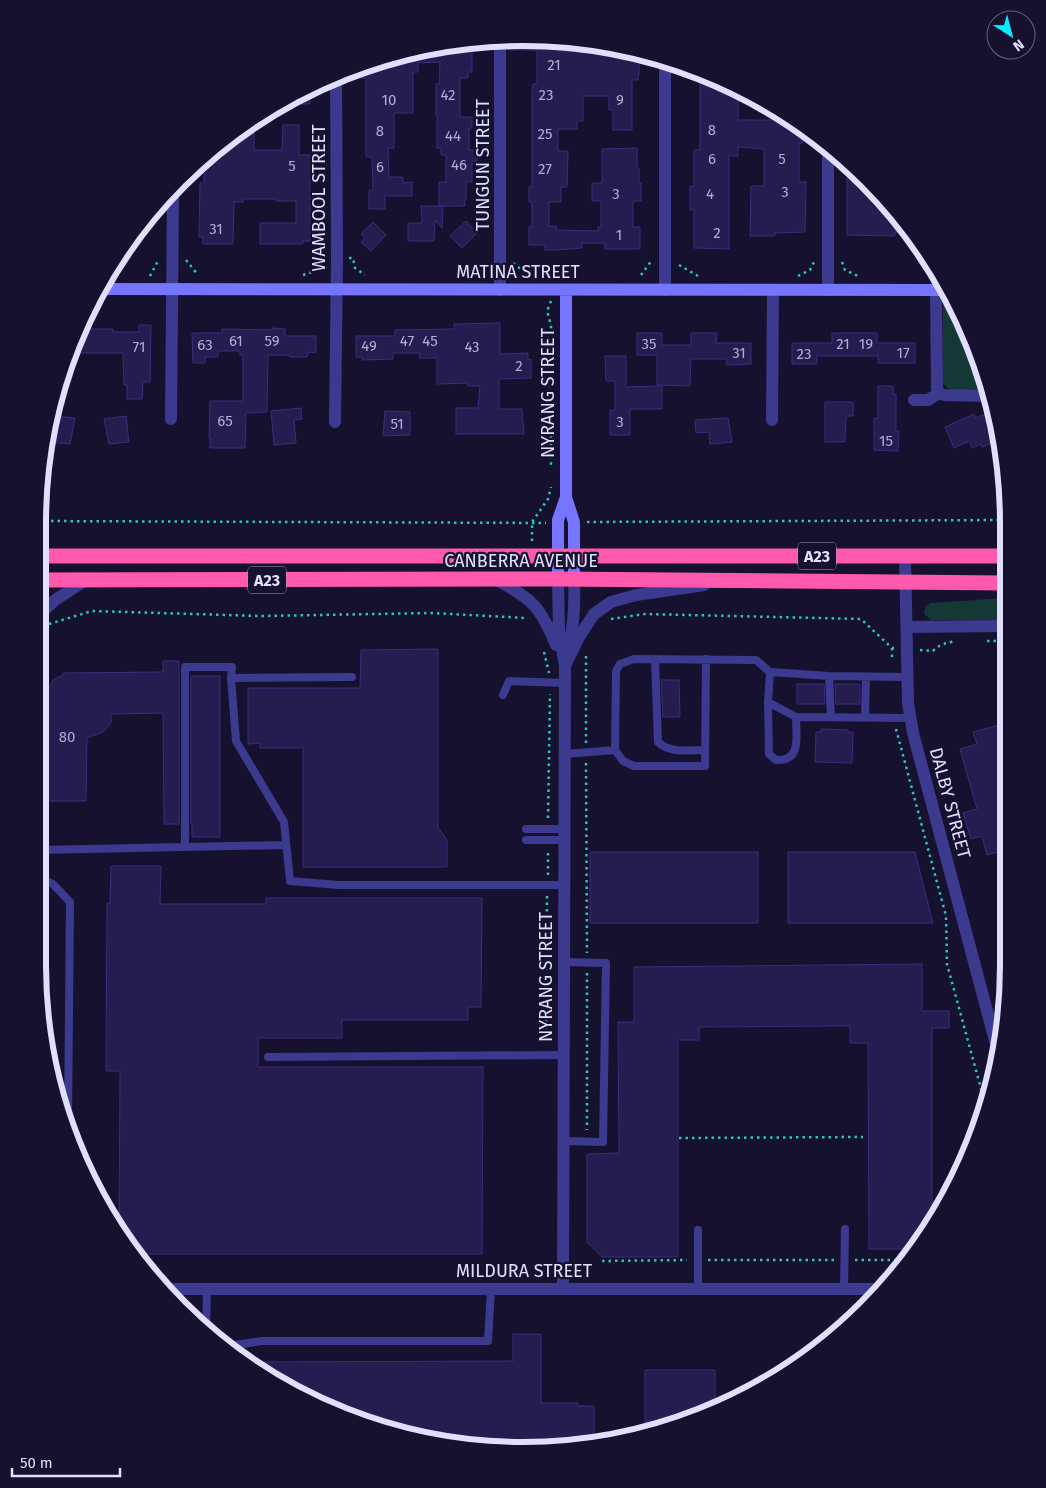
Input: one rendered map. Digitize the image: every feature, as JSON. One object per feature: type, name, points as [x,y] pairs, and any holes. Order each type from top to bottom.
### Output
[{"type":"highway","name":"CANBERRA AVENUE","points":[[46,556],[1000,556]]},
{"type":"highway","name":"CANBERRA AVENUE","points":[[46,580],[574,579],[1000,583]]},
{"type":"street","name":"TUNGUN STREET","points":[[500,47],[500,290]]},
{"type":"street","points":[[665,68],[665,290]]},
{"type":"street","name":"WAMBOOL STREET","points":[[336,85],[336,422]]},
{"type":"street","points":[[828,158],[828,290]]},
{"type":"street","points":[[171,419],[173,200]]},
{"type":"street","name":"MATINA STREET","points":[[107,290],[172,288],[939,290]]},
{"type":"street","name":"NYRANG STREET","points":[[563,1289],[565,666],[559,632],[558,523],[566,497],[566,290]]},
{"type":"street","points":[[772,420],[773,290]]},
{"type":"street","name":"MATINA STREET","points":[[940,393],[936,383],[941,294]]},
{"type":"street","points":[[914,400],[928,400],[940,393],[947,396],[983,396]]},
{"type":"street","name":"NYRANG STREET","points":[[565,666],[575,606],[574,522],[566,497]]},
{"type":"street","name":"DALBY STREET","points":[[905,556],[908,677],[913,733],[994,1037]]},
{"type":"street","points":[[46,608],[55,600],[86,580]]},
{"type":"street","points":[[497,580],[532,601],[545,617],[565,666]]},
{"type":"street","points":[[565,666],[579,636],[594,614],[611,602],[636,595],[733,580]]},
{"type":"street","points":[[907,627],[1000,626]]},
{"type":"street","name":"MILDURA STREET","points":[[173,1288],[872,1289]]},
{"type":"lane","points":[[706,660],[705,766],[634,766],[623,761],[615,750],[616,671],[620,664],[634,659],[756,660],[770,672],[829,676],[908,677]]},
{"type":"lane","points":[[655,659],[658,742],[664,748],[673,750],[705,750]]},
{"type":"lane","points":[[185,847],[185,666],[232,667],[231,678],[236,741],[284,822],[290,881],[338,885],[564,885]]},
{"type":"lane","points":[[770,672],[768,702],[769,754],[776,760],[784,761],[792,757],[796,747],[796,717]]},
{"type":"lane","points":[[829,676],[831,717]]},
{"type":"lane","points":[[231,678],[352,677]]},
{"type":"lane","points":[[866,677],[866,717]]},
{"type":"lane","points":[[503,695],[509,681],[565,683]]},
{"type":"lane","points":[[768,702],[796,717],[911,718]]},
{"type":"lane","points":[[565,754],[615,750]]},
{"type":"lane","points":[[526,829],[564,835]]},
{"type":"lane","points":[[526,840],[564,835]]},
{"type":"lane","points":[[46,850],[286,845]]},
{"type":"lane","points":[[46,881],[53,884],[70,902],[68,1106]]},
{"type":"lane","points":[[563,1141],[603,1142],[606,963],[564,962]]},
{"type":"lane","points":[[268,1057],[564,1055]]},
{"type":"lane","points":[[844,1289],[845,1228]]},
{"type":"lane","points":[[698,1230],[698,1289]]},
{"type":"lane","points":[[206,1320],[207,1288]]},
{"type":"lane","points":[[236,1345],[262,1341],[488,1341],[491,1289]]},
{"type":"path","points":[[789,276],[798,276],[810,270],[817,256],[839,256],[846,270],[859,276]]},
{"type":"path","points":[[466,275],[476,275],[486,266],[490,257],[511,257],[512,262],[531,276],[538,276]]},
{"type":"path","points":[[635,276],[642,275],[647,264],[655,257],[674,257],[679,266],[697,276],[706,276]]},
{"type":"path","points":[[150,276],[159,258],[185,258],[199,276]]},
{"type":"path","points":[[301,276],[315,271],[321,258],[353,258],[355,268],[366,276]]},
{"type":"path","points":[[551,469],[550,325],[548,311],[551,305],[552,290]]},
{"type":"path","points":[[531,556],[532,522],[548,498],[551,478]]},
{"type":"path","points":[[574,522],[1000,520]]},
{"type":"path","points":[[46,521],[558,523]]},
{"type":"path","points":[[48,624],[92,610],[261,616],[432,613],[531,618]]},
{"type":"path","points":[[609,619],[646,614],[861,620],[892,648],[933,651],[937,646],[944,643],[958,641]]},
{"type":"path","points":[[986,641],[1000,641]]},
{"type":"path","points":[[892,648],[894,677]]},
{"type":"path","points":[[586,655],[587,1142]]},
{"type":"path","points":[[896,718],[896,732],[946,916],[947,964],[982,1093]]},
{"type":"path","points":[[680,1138],[863,1137]]},
{"type":"path","points":[[602,1260],[897,1260]]},
{"type":"green space","points":[[945,302],[951,312],[981,391],[951,391],[943,384],[943,305]]},
{"type":"green space","points":[[1000,598],[1000,620],[931,620],[924,614],[926,606],[931,603]]},
{"type":"building","points":[[508,46],[554,47],[559,47],[559,52],[590,51],[639,60],[638,80],[632,80],[632,130],[613,130],[613,110],[609,110],[609,96],[583,96],[583,121],[577,121],[577,129],[558,129],[558,151],[568,151],[567,187],[561,187],[561,202],[549,202],[549,226],[556,226],[556,230],[598,231],[598,227],[601,227],[601,201],[592,201],[592,183],[602,183],[602,149],[637,148],[637,168],[639,168],[639,183],[641,183],[641,201],[633,201],[633,227],[640,227],[640,249],[605,249],[605,243],[582,243],[582,248],[556,250],[545,250],[545,245],[529,245],[529,227],[532,227],[532,202],[529,202],[529,187],[532,187],[532,92],[533,84],[537,84],[537,50],[508,50]]},
{"type":"building","points":[[472,49],[472,72],[468,72],[468,78],[460,78],[460,117],[472,117],[472,128],[469,128],[469,150],[477,150],[477,161],[472,161],[472,182],[466,182],[465,206],[439,206],[439,182],[446,182],[446,155],[441,155],[441,148],[437,148],[436,84],[439,84],[440,62],[418,63],[418,72],[413,72],[413,113],[394,113],[394,148],[388,148],[389,177],[403,177],[403,183],[412,182],[412,196],[385,196],[385,209],[369,209],[369,190],[373,190],[372,157],[366,157],[366,78],[361,78],[361,75],[400,62],[430,55]]},
{"type":"building","points":[[700,81],[738,97],[738,120],[777,120],[803,138],[803,143],[799,143],[799,182],[806,182],[805,232],[775,233],[775,236],[750,236],[751,186],[764,186],[764,149],[738,147],[738,156],[729,156],[729,249],[694,248],[694,210],[690,210],[690,186],[694,186],[694,150],[700,150]]},
{"type":"building","points":[[310,96],[310,104],[296,104]]},
{"type":"building","points":[[283,125],[299,125],[299,155],[310,155],[310,241],[303,241],[303,244],[260,244],[260,223],[296,223],[296,201],[243,199],[243,202],[234,202],[233,244],[203,244],[203,237],[199,237],[200,183],[204,182],[204,170],[254,130],[254,150],[282,150]]},
{"type":"building","points":[[847,174],[860,186],[900,232],[895,232],[895,236],[847,235]]},
{"type":"building","points":[[421,206],[443,206],[442,228],[435,220],[434,241],[408,241],[408,223],[422,223]]},
{"type":"building","points":[[466,221],[477,233],[462,248],[450,236]]},
{"type":"building","points":[[373,222],[386,235],[371,251],[361,242],[365,238],[361,234]]},
{"type":"building","points":[[500,323],[500,354],[528,353],[528,360],[531,359],[531,378],[499,379],[499,409],[522,409],[524,434],[456,434],[456,408],[478,408],[480,386],[468,386],[468,383],[437,384],[437,358],[419,358],[420,353],[393,353],[393,359],[362,360],[362,357],[356,357],[356,336],[395,336],[395,330],[454,329],[454,324]]},
{"type":"building","points":[[139,325],[151,325],[150,382],[143,382],[142,399],[127,399],[127,385],[124,385],[123,353],[78,353],[88,329],[113,329],[113,332],[139,332]]},
{"type":"building","points":[[272,328],[285,329],[285,336],[316,336],[316,353],[308,352],[307,357],[268,355],[267,412],[246,413],[245,448],[210,448],[210,401],[243,401],[243,355],[240,355],[240,351],[218,351],[218,357],[205,357],[205,363],[193,363],[192,333],[222,333],[222,329],[272,330]]},
{"type":"building","points":[[637,333],[662,333],[662,345],[691,345],[691,333],[717,333],[716,343],[751,343],[751,364],[726,365],[727,359],[691,359],[690,386],[657,385],[657,355],[637,355]]},
{"type":"building","points":[[832,333],[877,333],[877,343],[915,343],[915,363],[878,363],[878,356],[817,356],[817,364],[792,364],[792,343],[832,343]]},
{"type":"building","points":[[605,356],[626,356],[626,387],[662,386],[662,409],[630,409],[630,435],[610,435],[610,410],[615,410],[615,381],[606,381]]},
{"type":"building","points":[[878,386],[893,386],[893,394],[896,394],[896,431],[899,431],[898,451],[874,450],[874,418],[878,418]]},
{"type":"building","points":[[825,402],[853,402],[853,416],[846,416],[845,442],[825,442]]},
{"type":"building","points":[[301,408],[302,419],[294,420],[296,443],[274,445],[271,411]]},
{"type":"building","points":[[385,411],[410,412],[410,435],[383,436]]},
{"type":"building","points":[[974,414],[975,418],[985,414],[989,422],[993,442],[982,447],[981,444],[972,448],[969,441],[954,448],[945,427]]},
{"type":"building","points":[[58,416],[75,418],[70,444],[53,442]]},
{"type":"building","points":[[126,416],[129,442],[109,444],[104,419]]},
{"type":"building","points":[[728,418],[732,442],[710,444],[709,432],[696,433],[695,420]]},
{"type":"building","points":[[438,649],[438,827],[447,840],[447,867],[303,867],[303,748],[260,748],[260,743],[248,744],[248,688],[360,688],[361,650]]},
{"type":"building","points":[[163,661],[179,661],[179,824],[164,824],[163,713],[111,714],[111,723],[103,732],[87,738],[86,801],[46,801],[46,690],[48,690],[53,680],[63,675],[63,673],[163,672]]},
{"type":"building","points":[[191,676],[220,676],[220,837],[192,837]]},
{"type":"building","points":[[661,680],[679,680],[680,717],[663,717]]},
{"type":"building","points":[[797,684],[824,684],[825,704],[797,704]]},
{"type":"building","points":[[835,684],[860,684],[860,704],[836,704]]},
{"type":"building","points":[[1000,725],[1000,851],[987,855],[982,836],[971,839],[963,813],[977,809],[960,749],[977,744],[973,732]]},
{"type":"building","points":[[821,729],[848,730],[848,732],[853,732],[852,763],[815,762],[816,732],[821,732]]},
{"type":"building","points":[[590,852],[758,852],[758,923],[590,923]]},
{"type":"building","points":[[788,852],[915,852],[933,923],[788,923]]},
{"type":"building","points":[[111,866],[161,866],[160,904],[266,904],[266,898],[482,898],[481,1007],[468,1007],[468,1020],[342,1020],[342,1038],[258,1038],[258,1067],[483,1067],[482,1254],[144,1254],[119,1217],[120,1071],[106,1071],[107,903],[110,903]]},
{"type":"building","points":[[922,964],[922,1011],[949,1011],[949,1028],[932,1028],[932,1209],[905,1249],[869,1249],[868,1043],[850,1043],[850,1026],[699,1027],[699,1040],[678,1040],[678,1257],[602,1257],[587,1242],[587,1154],[619,1153],[618,1022],[634,1022],[634,967]]},
{"type":"building","points":[[513,1334],[541,1334],[541,1403],[578,1403],[578,1406],[594,1406],[594,1437],[523,1442],[461,1438],[430,1433],[370,1416],[312,1393],[260,1362],[513,1361]]},
{"type":"building","points":[[645,1370],[715,1370],[715,1401],[645,1426]]}]
